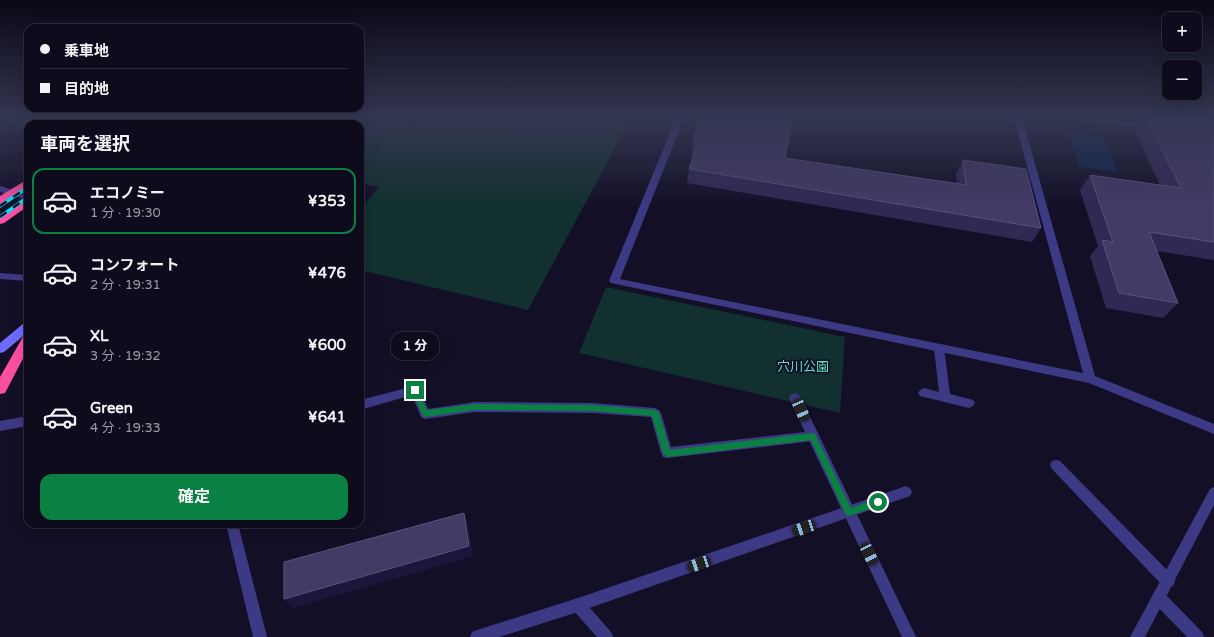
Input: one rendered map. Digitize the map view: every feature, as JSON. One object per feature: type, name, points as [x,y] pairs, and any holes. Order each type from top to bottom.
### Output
[{"type":"highway","points":[[0,201],[24,185]]},
{"type":"highway","points":[[0,222],[24,204]]},
{"type":"highway","points":[[0,389],[24,345]]},
{"type":"street","points":[[668,148],[614,281],[1090,379],[1214,429]]},
{"type":"street","points":[[1026,148],[1090,379]]},
{"type":"street","points":[[0,189],[24,196]]},
{"type":"street","points":[[0,276],[24,278]]},
{"type":"street","points":[[0,350],[24,329]]},
{"type":"street","points":[[940,348],[944,398]]},
{"type":"street","points":[[364,404],[415,390],[425,414],[475,407],[593,408],[655,413],[667,453],[813,436]]},
{"type":"street","points":[[924,393],[969,403]]},
{"type":"street","points":[[795,398],[909,637]]},
{"type":"street","points":[[0,426],[24,423]]},
{"type":"street","points":[[1056,465],[1168,581]]},
{"type":"street","points":[[477,637],[578,605],[906,492]]},
{"type":"street","points":[[1137,637],[1214,494]]},
{"type":"street","points":[[233,528],[260,637]]},
{"type":"street","points":[[1159,598],[1197,637]]},
{"type":"street","points":[[578,605],[606,637]]},
{"type":"green space","points":[[364,148],[615,148],[528,310],[364,271],[364,204],[379,187],[364,184]]},
{"type":"green space","name":"穴川公園","points":[[606,287],[845,337],[840,413],[579,353]]},
{"type":"water","points":[[1073,148],[1108,148],[1118,172],[1080,167]]},
{"type":"building","points":[[696,148],[787,148],[785,158],[966,185],[963,160],[1026,169],[1041,228],[689,169]]},
{"type":"building","points":[[1161,148],[1214,148],[1214,242],[1149,232],[1178,303],[1119,293],[1102,240],[1113,242],[1090,175],[1181,188]]},
{"type":"building","points":[[464,513],[469,546],[284,599],[284,562]]},
{"type":"railway","points":[[0,206],[24,190]]},
{"type":"railway","points":[[0,217],[24,200]]},
{"type":"route","points":[[415,390],[425,414],[475,407],[593,408],[655,413],[667,453],[813,436],[849,512],[878,502]]}]
